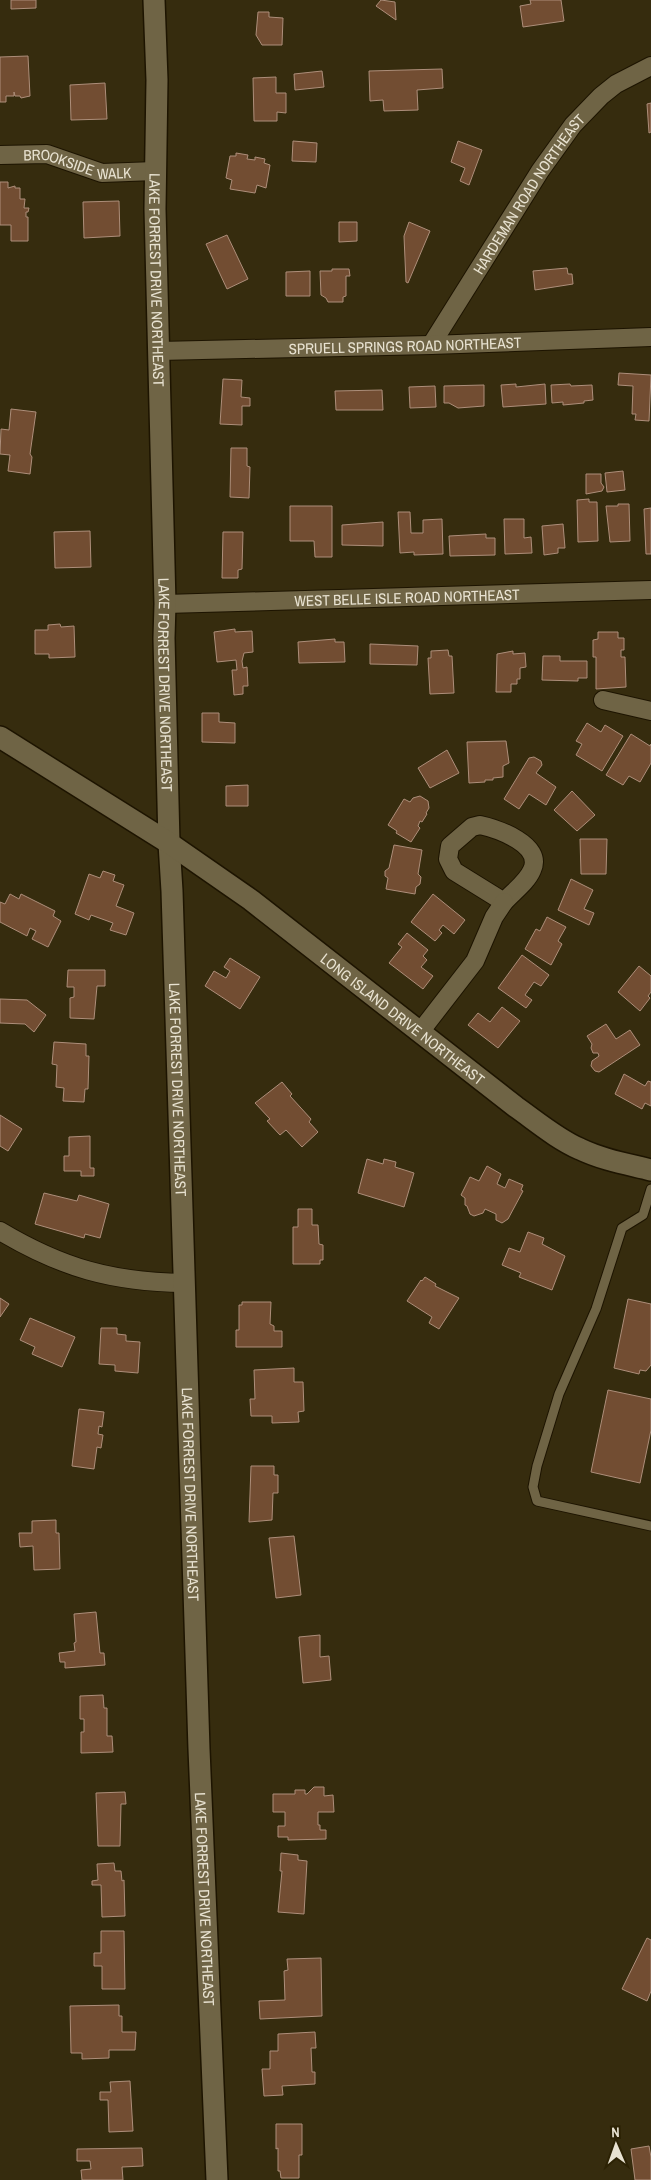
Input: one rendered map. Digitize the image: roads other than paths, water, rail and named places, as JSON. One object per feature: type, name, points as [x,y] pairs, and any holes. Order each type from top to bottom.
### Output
[{"type":"street","name":"LAKE FORREST DRIVE NORTHEAST","points":[[154,0],[157,80],[155,171],[158,351],[169,843],[173,901],[199,1749],[217,2180]]},
{"type":"street","name":"HARDEMAN ROAD NORTHEAST","points":[[431,345],[540,171],[573,125],[601,96],[616,84],[651,66]]},
{"type":"street","name":"BROOKSIDE WALK","points":[[0,155],[46,154],[102,173],[155,171]]},
{"type":"street","name":"SPRUELL SPRINGS ROAD NORTHEAST","points":[[158,351],[431,345],[651,337]]},
{"type":"street","name":"WEST BELLE ISLE ROAD NORTHEAST","points":[[165,604],[651,590]]},
{"type":"street","points":[[603,700],[651,711]]},
{"type":"street","name":"LONG ISLAND DRIVE NORTHEAST","points":[[0,737],[169,843],[251,900],[516,1107],[579,1149],[605,1159],[651,1170]]},
{"type":"street","points":[[420,1032],[475,961],[494,917],[504,902],[530,874],[534,862],[533,855],[523,843],[490,827],[480,825],[472,828],[450,846],[448,859],[454,871],[504,902]]},
{"type":"street","points":[[0,1231],[47,1256],[81,1270],[116,1278],[184,1283]]},
{"type":"lane","points":[[651,1189],[647,1216],[622,1228],[596,1310],[560,1394],[537,1466],[533,1488],[537,1501],[651,1526]]}]
